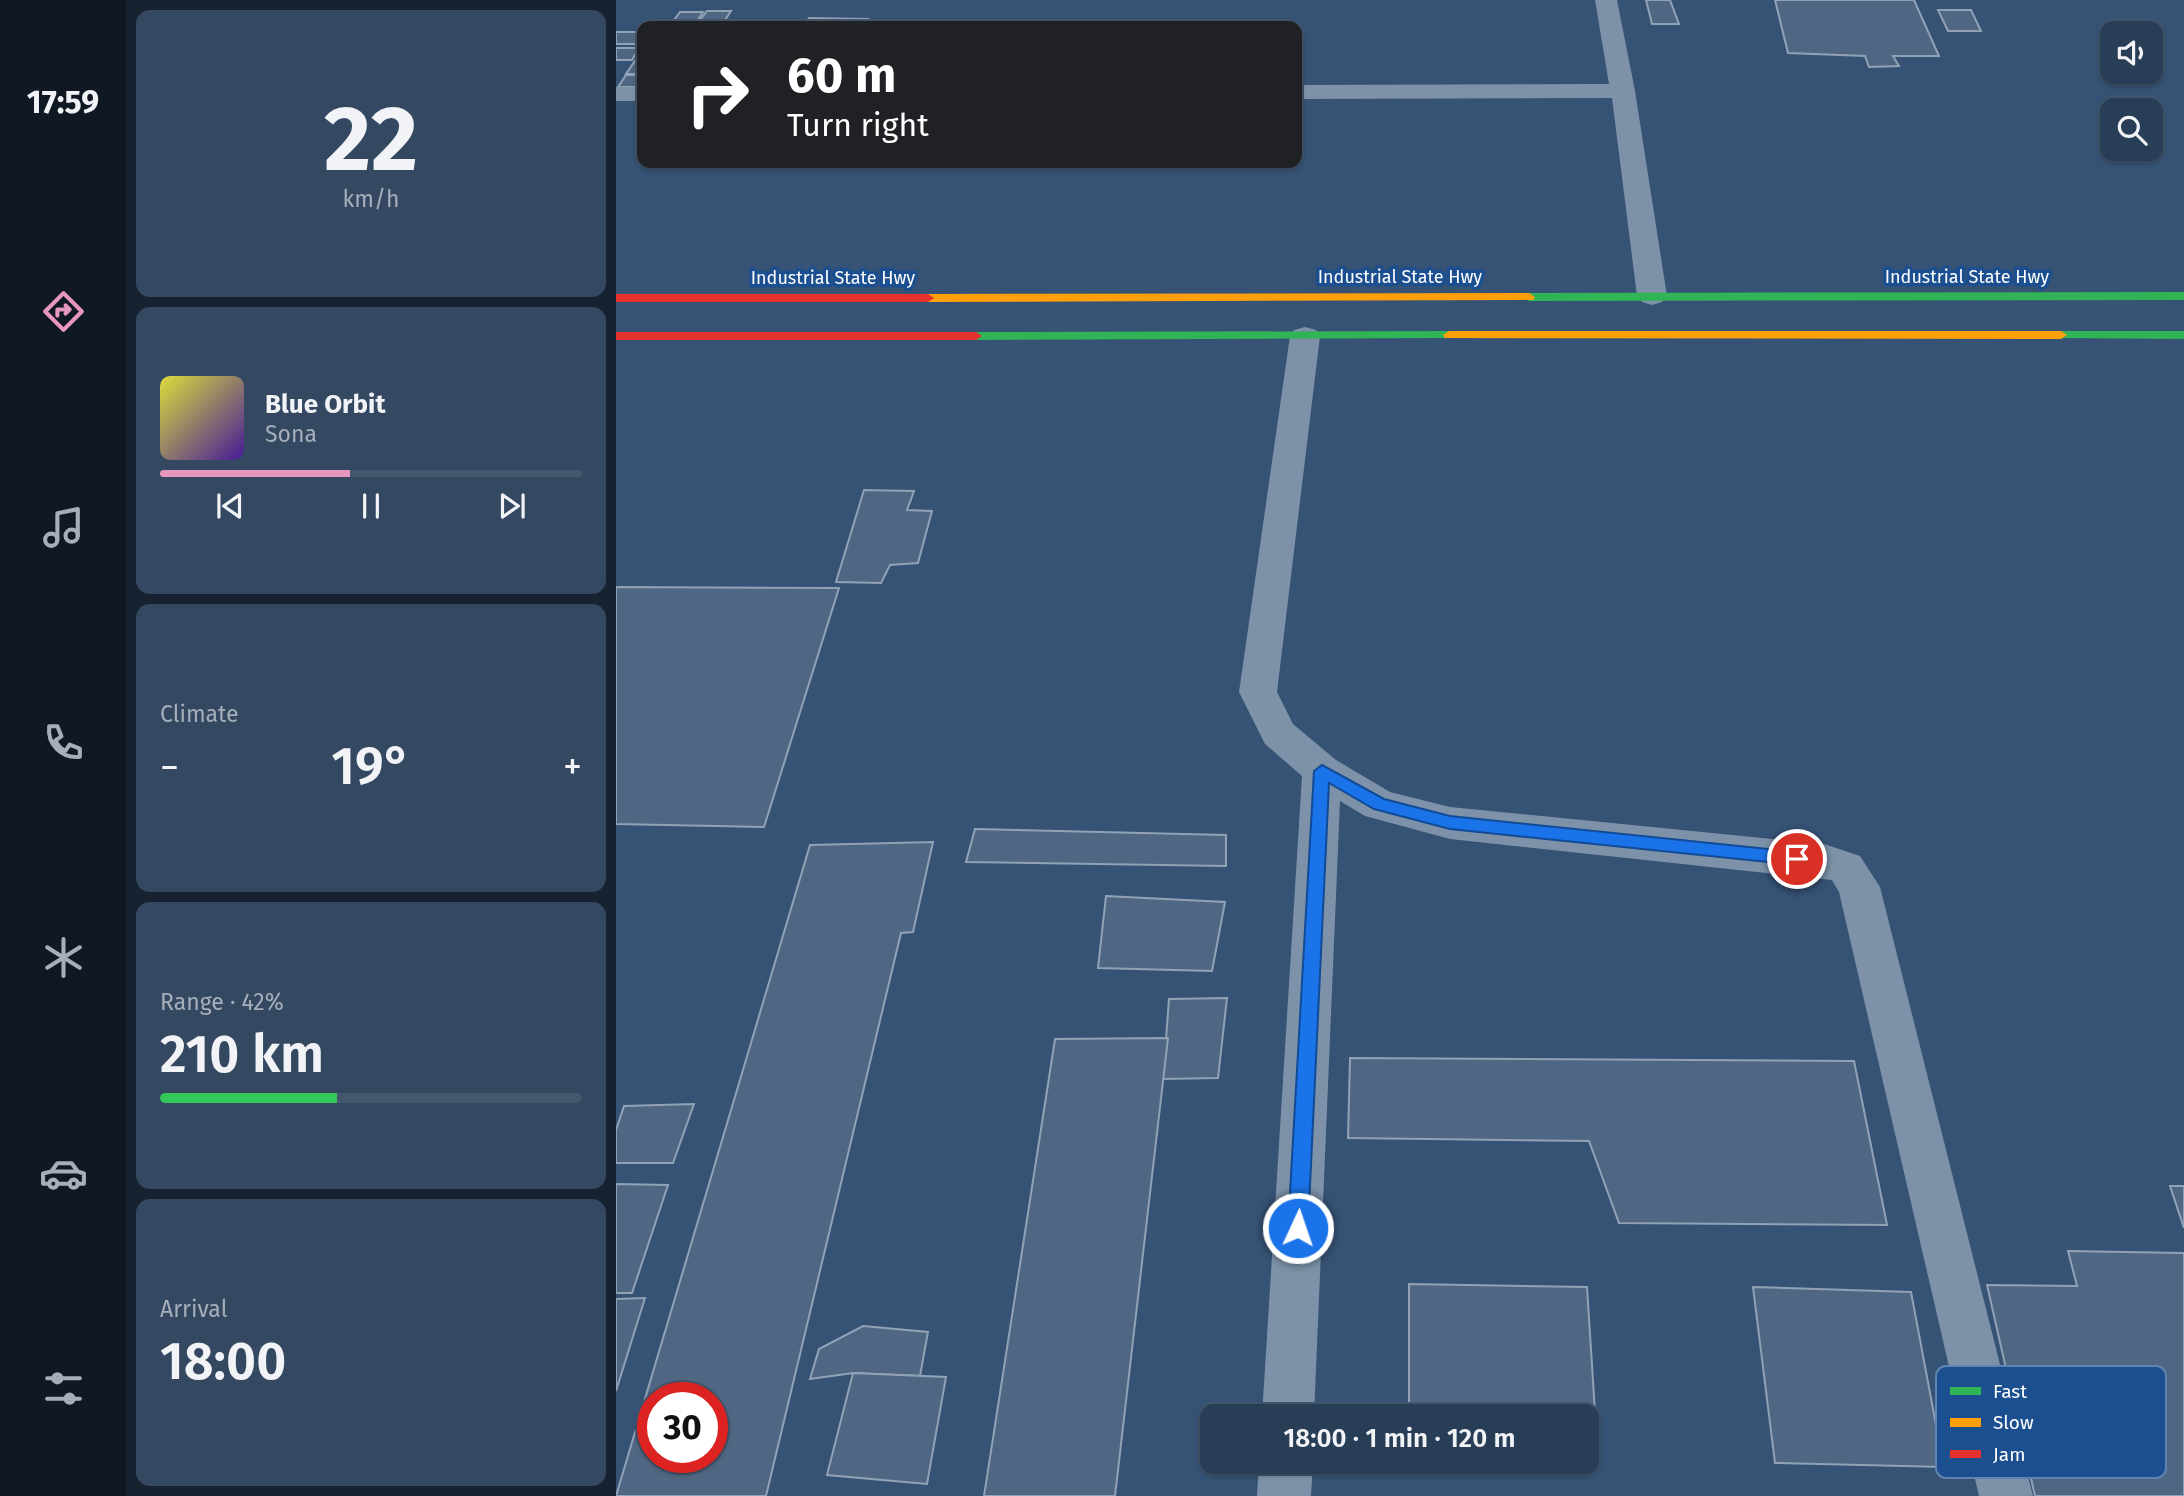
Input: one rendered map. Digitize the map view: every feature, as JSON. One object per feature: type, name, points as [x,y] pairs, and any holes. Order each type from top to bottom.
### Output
[{"type":"main road","name":"Industrial State Hwy","points":[[616,298],[2184,296]]},
{"type":"main road","points":[[616,336],[2184,335]]},
{"type":"street","points":[[1606,0],[1623,91],[1652,296]]},
{"type":"street","points":[[1302,92],[1623,91]]},
{"type":"street","points":[[616,94],[637,94]]},
{"type":"street","points":[[1305,336],[1258,692],[1279,734],[1322,771],[1379,805],[1450,823],[1824,861],[1846,868],[1859,887],[1975,1366]]},
{"type":"street","points":[[1290,1404],[1322,771]]},
{"type":"street","points":[[1284,1496],[1285,1474]]},
{"type":"street","points":[[2002,1478],[2006,1496]]},
{"type":"building","points":[[1646,0],[1670,0],[1679,24],[1652,24]]},
{"type":"building","points":[[1775,0],[1914,0],[1939,56],[1893,56],[1899,66],[1869,67],[1865,56],[1788,53]]},
{"type":"building","points":[[1938,10],[1971,10],[1981,31],[1948,31]]},
{"type":"building","points":[[707,11],[731,11],[725,20],[700,20]]},
{"type":"building","points":[[680,12],[703,12],[698,20],[674,20]]},
{"type":"building","points":[[809,18],[868,19],[867,21],[807,21]]},
{"type":"building","points":[[616,32],[636,32],[637,44],[616,44]]},
{"type":"building","points":[[616,48],[637,48],[632,60],[616,60]]},
{"type":"building","points":[[637,58],[637,74],[626,74]]},
{"type":"building","points":[[626,75],[637,75],[637,87],[618,87]]},
{"type":"building","points":[[864,490],[914,491],[907,510],[932,511],[918,563],[890,565],[881,583],[836,582]]},
{"type":"building","points":[[616,587],[839,588],[764,827],[616,824]]},
{"type":"building","points":[[975,829],[1226,835],[1226,866],[966,862]]},
{"type":"building","points":[[933,842],[913,932],[901,933],[766,1496],[616,1496],[637,1426],[637,1473],[728,1473],[728,1382],[650,1382],[810,845]]},
{"type":"building","points":[[1106,896],[1225,902],[1212,971],[1098,968]]},
{"type":"building","points":[[1227,998],[1218,1078],[1163,1079],[1169,999]]},
{"type":"building","points":[[1168,1038],[1115,1496],[984,1496],[1055,1039]]},
{"type":"building","points":[[1350,1058],[1854,1061],[1887,1225],[1619,1223],[1589,1141],[1348,1138]]},
{"type":"building","points":[[694,1104],[673,1163],[616,1163],[616,1130],[624,1106]]},
{"type":"building","points":[[616,1184],[668,1185],[632,1293],[616,1293]]},
{"type":"building","points":[[2170,1186],[2184,1186],[2184,1228]]},
{"type":"building","points":[[2068,1251],[2184,1253],[2184,1496],[2035,1496],[2031,1478],[2166,1478],[2166,1366],[2005,1366],[1987,1285],[2077,1286]]},
{"type":"building","points":[[1409,1284],[1587,1287],[1594,1404],[1409,1404]]},
{"type":"building","points":[[1753,1287],[1911,1292],[1936,1425],[1936,1467],[1775,1463]]},
{"type":"building","points":[[645,1298],[616,1391],[616,1299]]},
{"type":"building","points":[[863,1326],[928,1332],[920,1376],[853,1373],[810,1379],[819,1349]]},
{"type":"building","points":[[853,1373],[946,1377],[927,1484],[827,1475]]},
{"type":"traffic: fast","points":[[1529,297],[2184,296]]},
{"type":"traffic: fast","points":[[976,336],[1449,335]]},
{"type":"traffic: fast","points":[[2061,335],[2184,335]]},
{"type":"traffic: slow","points":[[928,298],[1529,297]]},
{"type":"traffic: slow","points":[[1449,335],[2061,335]]},
{"type":"traffic: jam","points":[[616,298],[928,298]]},
{"type":"traffic: jam","points":[[616,336],[976,336]]},
{"type":"route","points":[[1298,1228],[1322,771],[1379,805],[1450,823],[1797,859]]}]
